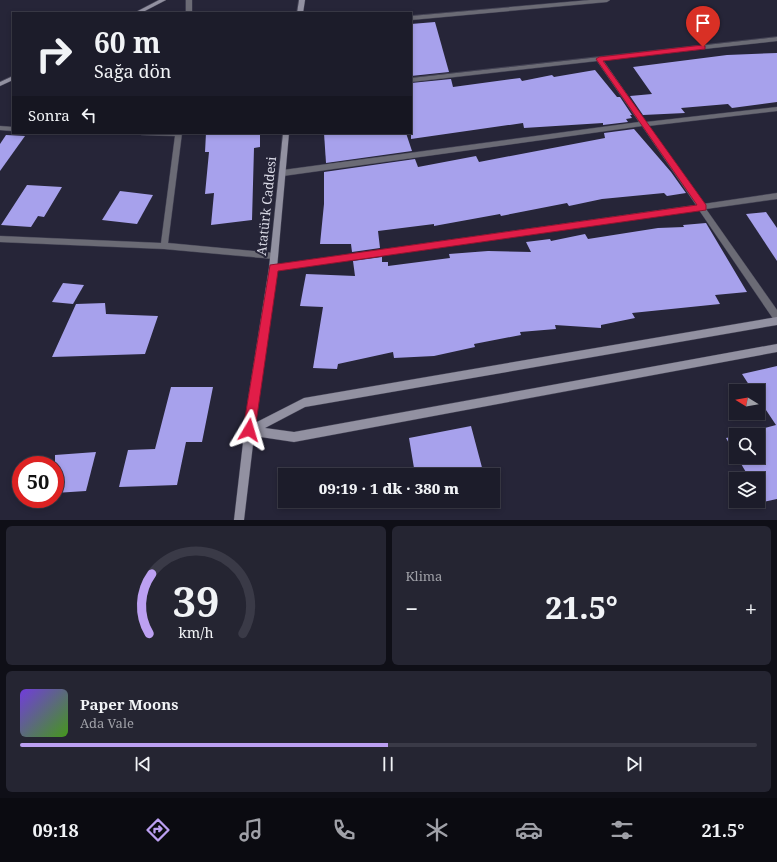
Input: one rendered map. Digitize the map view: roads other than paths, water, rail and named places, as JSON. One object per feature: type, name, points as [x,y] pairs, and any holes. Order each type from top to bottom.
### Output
[{"type":"street","points":[[139,12],[163,0]]},
{"type":"street","points":[[188,12],[189,0]]},
{"type":"street","points":[[300,12],[302,0]]},
{"type":"street","points":[[412,18],[607,0]]},
{"type":"street","points":[[412,80],[777,38]]},
{"type":"street","points":[[599,59],[777,317]]},
{"type":"street","points":[[0,84],[12,78]]},
{"type":"street","points":[[283,173],[643,124],[777,109]]},
{"type":"street","points":[[0,128],[12,129]]},
{"type":"street","points":[[164,246],[179,134]]},
{"type":"street","name":"Atatürk Caddesi","points":[[239,520],[249,430],[274,268],[286,134]]},
{"type":"street","points":[[274,268],[703,208],[777,196]]},
{"type":"street","points":[[0,239],[164,246],[274,256]]},
{"type":"street","points":[[249,430],[304,403],[777,321]]},
{"type":"street","points":[[249,430],[294,437],[777,348]]}]
